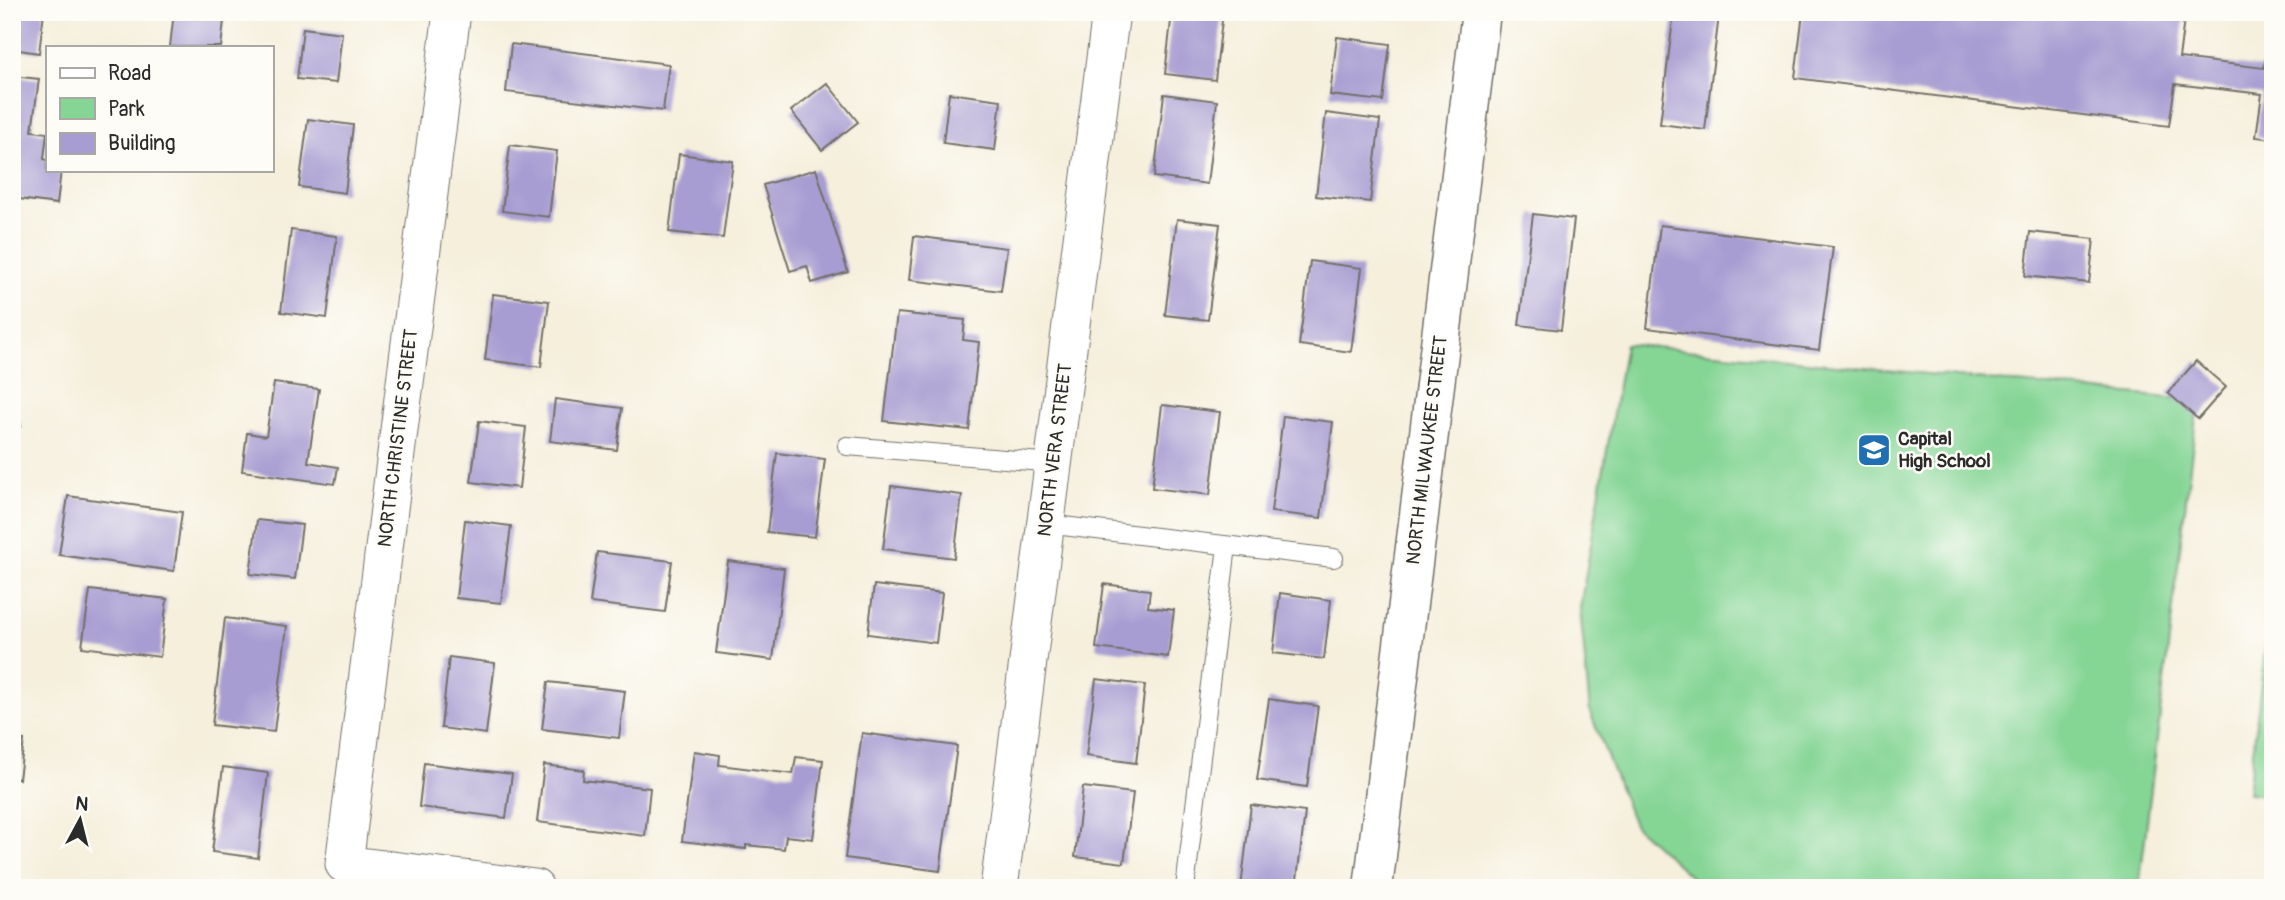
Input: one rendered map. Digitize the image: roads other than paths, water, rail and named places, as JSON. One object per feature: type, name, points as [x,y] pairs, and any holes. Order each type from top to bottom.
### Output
[{"type":"street","name":"NORTH CHRISTINE STREET","points":[[452,12],[344,864],[535,888]]},
{"type":"street","name":"NORTH VERA STREET","points":[[999,888],[1111,12]]},
{"type":"street","name":"NORTH MILWAUKEE STREET","points":[[1373,888],[1481,12]]},
{"type":"lane","points":[[847,446],[1054,463]]},
{"type":"lane","points":[[1046,524],[1334,558]]},
{"type":"lane","points":[[1185,888],[1227,546]]},
{"type":"place","name":"Capital High School","points":[[1874,450]]}]
